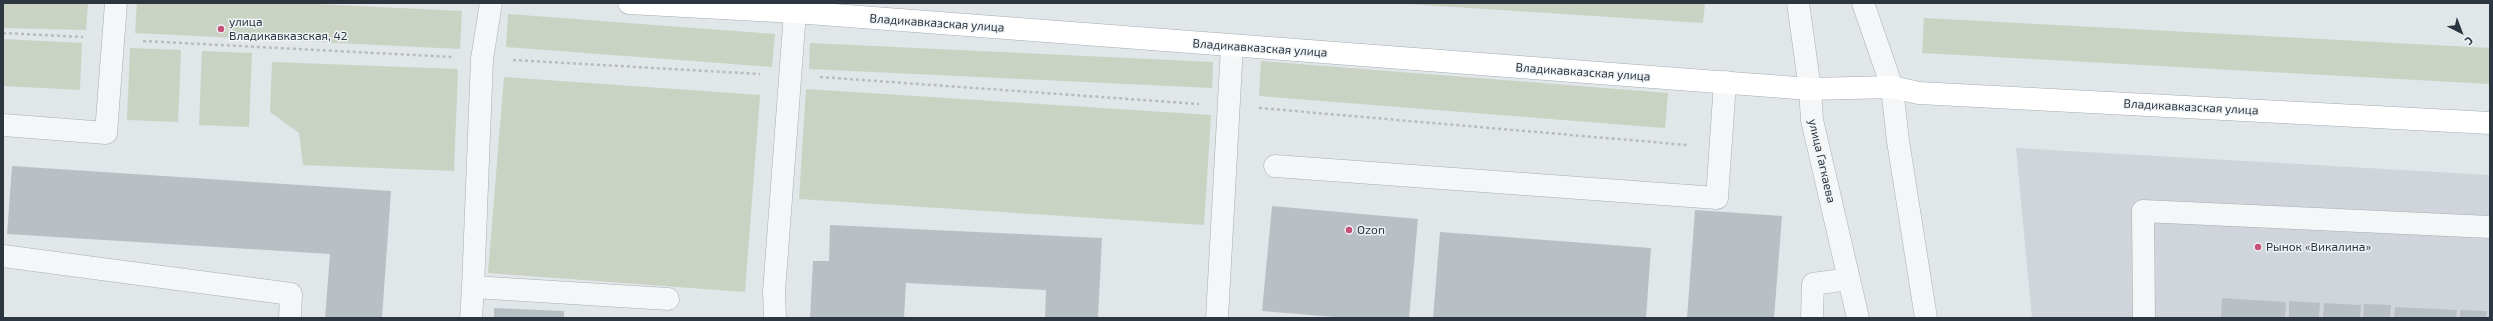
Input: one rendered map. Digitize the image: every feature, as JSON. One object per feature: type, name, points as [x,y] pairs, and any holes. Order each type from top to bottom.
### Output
[{"type":"main road","name":"Владикавказская улица","points":[[628,3],[795,12],[1810,89],[1892,87],[1927,93],[2490,123]]},
{"type":"street","points":[[3,125],[106,133],[116,3]]},
{"type":"street","points":[[470,318],[473,288],[482,59],[491,3]]},
{"type":"street","name":"улица Гагкаева","points":[[1798,3],[1810,89],[1812,120],[1858,318]]},
{"type":"street","points":[[1863,3],[1892,87],[1896,133],[1926,318]]},
{"type":"street","points":[[775,318],[774,292],[795,12]]},
{"type":"street","points":[[1217,318],[1232,46]]},
{"type":"street","points":[[1275,166],[1717,198],[1725,82]]},
{"type":"street","points":[[2144,318],[2143,211],[2490,227]]},
{"type":"street","points":[[3,256],[291,294],[290,318]]},
{"type":"street","points":[[1812,318],[1813,284],[1849,279]]},
{"type":"street","points":[[473,288],[668,300]]},
{"type":"path","points":[[3,33],[791,75],[1229,106],[1687,145]]},
{"type":"shaded area","name":"Рынок «Викалина»","points":[[2016,148],[2490,175],[2490,318],[2032,318]]},
{"type":"green space","points":[[3,3],[88,3],[86,30],[3,28]]},
{"type":"green space","points":[[137,3],[296,3],[462,11],[460,49],[135,33]]},
{"type":"green space","points":[[1392,3],[1705,3],[1703,23]]},
{"type":"green space","points":[[508,14],[775,34],[772,67],[506,47]]},
{"type":"green space","points":[[1924,18],[2490,48],[2490,84],[1922,53]]},
{"type":"green space","points":[[3,39],[82,43],[80,90],[3,86]]},
{"type":"green space","points":[[810,43],[1213,62],[1212,88],[809,69]]},
{"type":"green space","points":[[130,48],[181,50],[178,122],[127,120]]},
{"type":"green space","points":[[202,51],[252,53],[249,127],[199,125]]},
{"type":"green space","points":[[1261,61],[1668,93],[1665,128],[1259,96]]},
{"type":"green space","points":[[272,62],[458,69],[454,171],[303,165],[299,133],[270,112]]},
{"type":"green space","points":[[504,77],[760,95],[745,292],[488,273]]},
{"type":"green space","points":[[806,89],[1211,115],[1204,225],[799,199]]},
{"type":"building","points":[[12,166],[391,191],[382,318],[325,318],[330,254],[7,234]]},
{"type":"building","points":[[1272,206],[1418,219],[1409,318],[1346,318],[1262,311]]},
{"type":"building","points":[[1695,210],[1782,216],[1774,318],[1687,318]]},
{"type":"building","points":[[830,225],[1102,238],[1098,318],[1045,318],[1046,290],[906,283],[904,318],[810,318],[813,261],[829,261]]},
{"type":"building","points":[[1440,232],[1651,248],[1646,318],[1433,318]]},
{"type":"building","points":[[2222,298],[2286,302],[2285,318],[2221,318]]},
{"type":"building","points":[[2289,301],[2320,303],[2319,318],[2289,318]]},
{"type":"building","points":[[2324,303],[2361,305],[2360,318],[2323,318]]},
{"type":"building","points":[[2364,304],[2391,305],[2390,318],[2363,318]]},
{"type":"building","points":[[2395,307],[2457,310],[2456,318],[2394,318]]},
{"type":"building","points":[[494,308],[564,311],[564,318],[494,318]]},
{"type":"building","points":[[2460,310],[2487,311],[2486,318],[2460,318]]},
{"type":"place","name":"улица Владикавказская, 42","points":[[221,29]]},
{"type":"place","name":"Ozon","points":[[1349,230]]},
{"type":"place","name":"Рынок «Викалина»","points":[[2258,247]]}]
